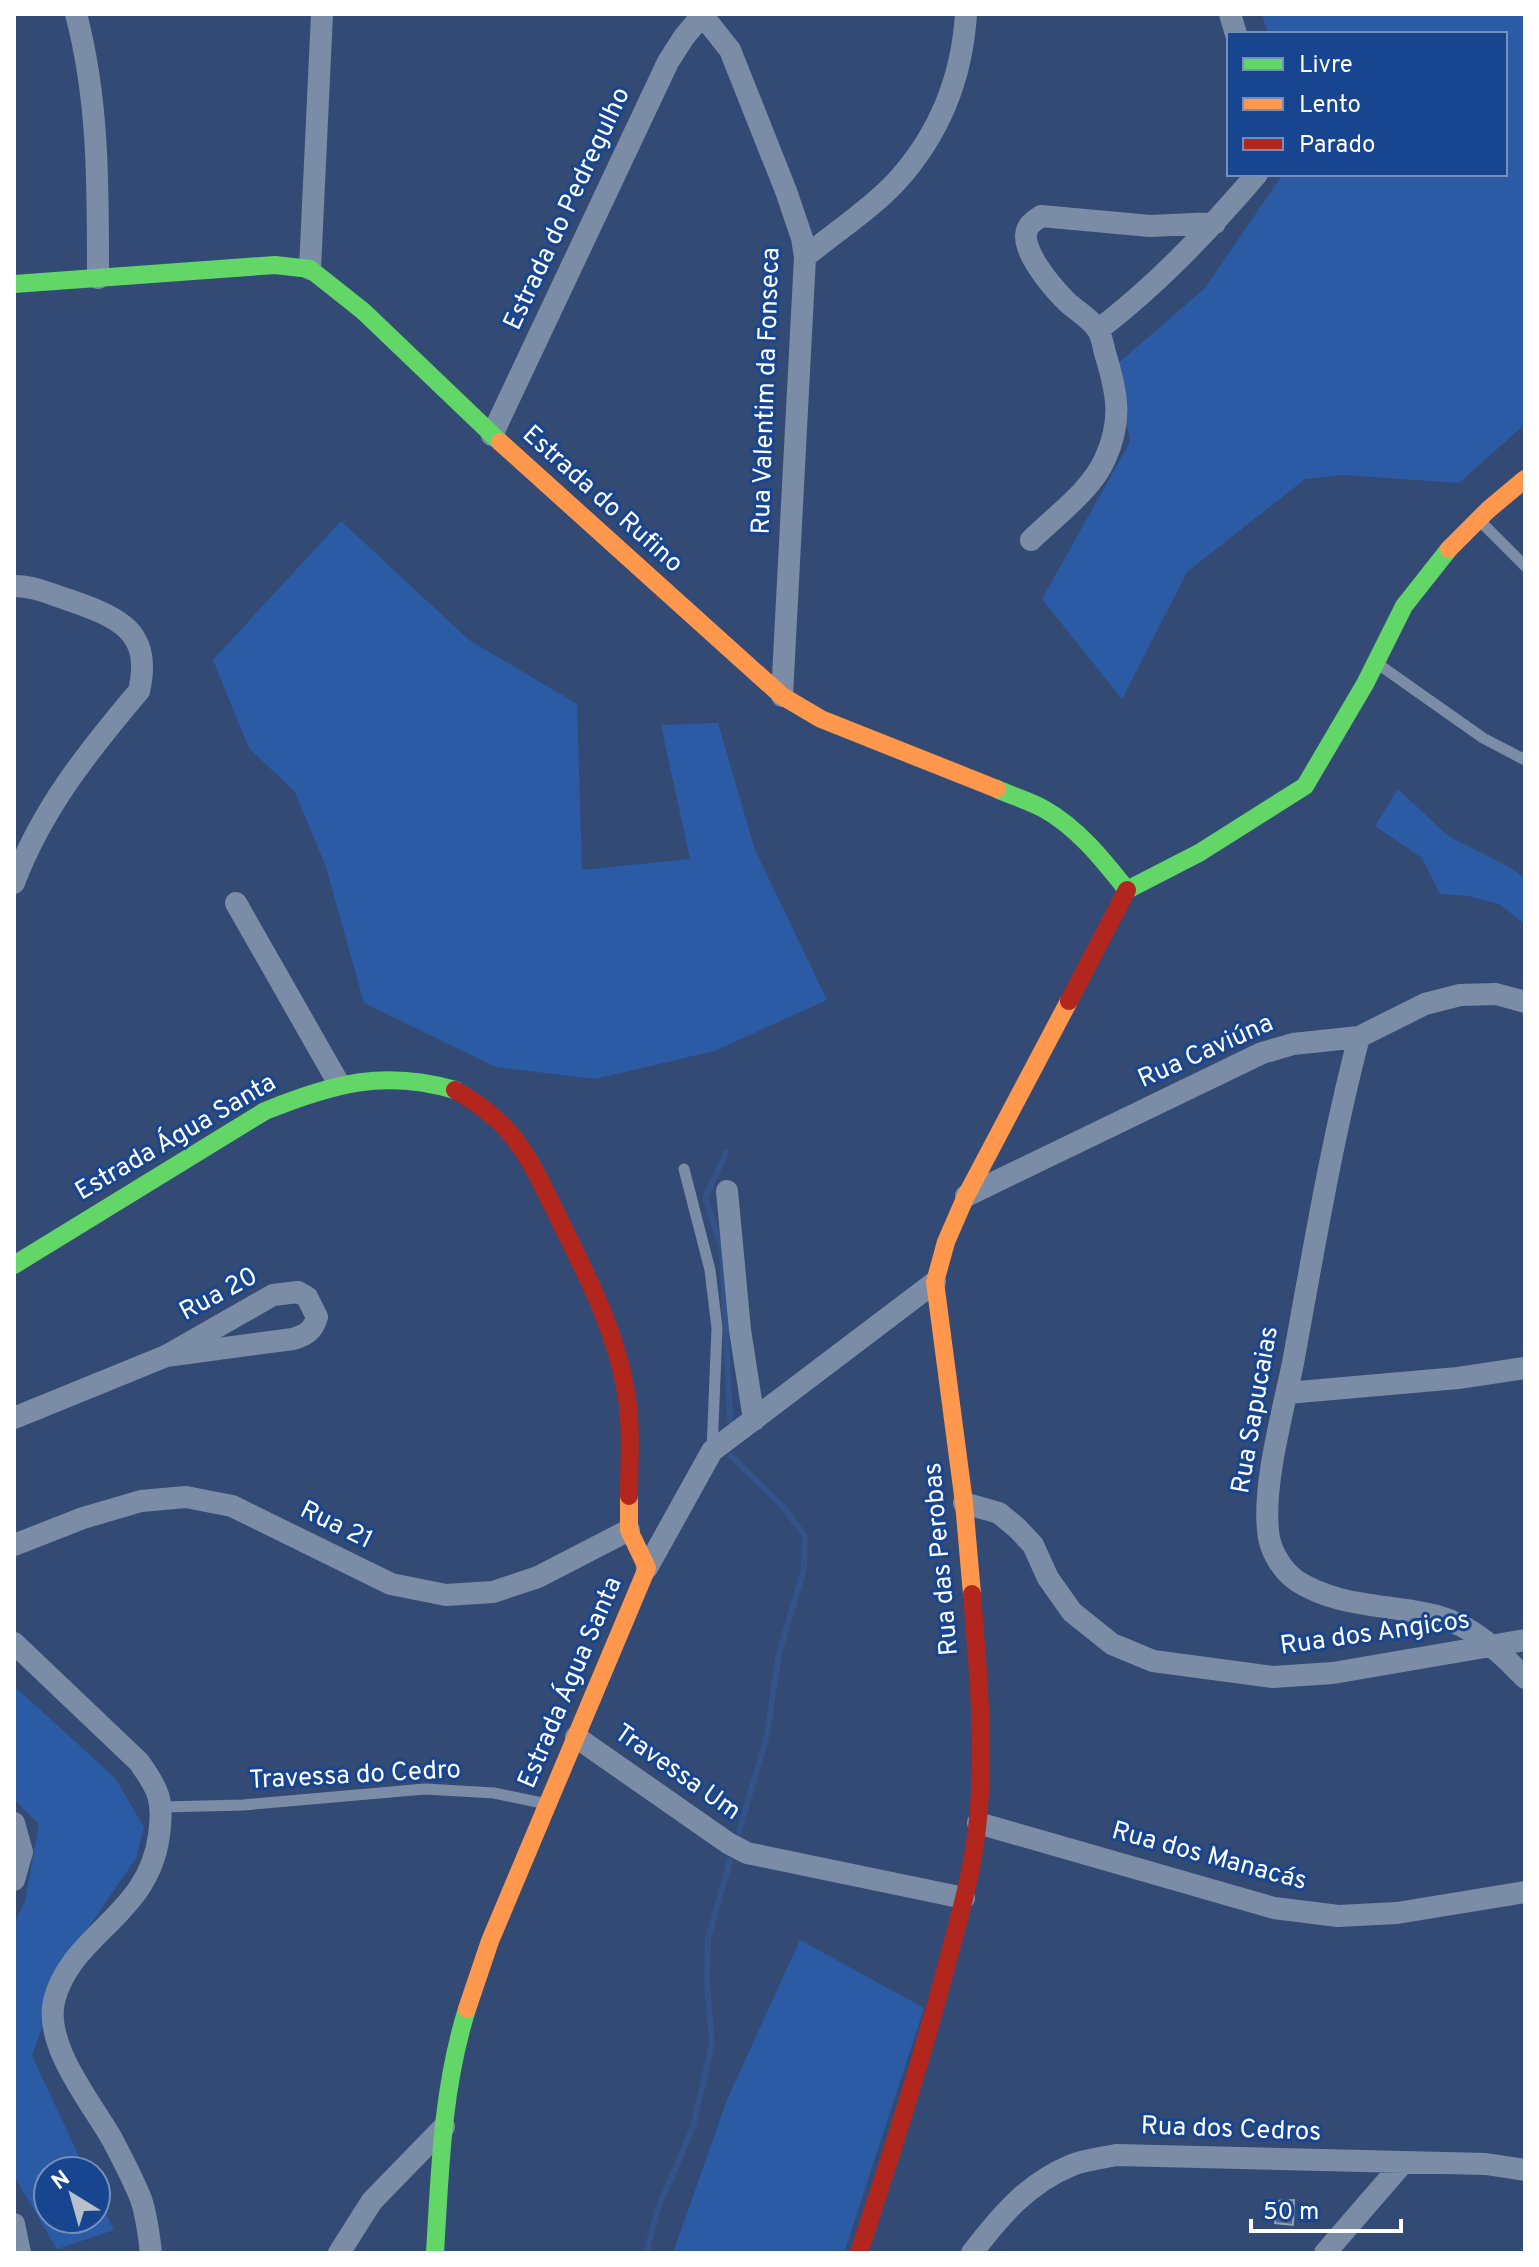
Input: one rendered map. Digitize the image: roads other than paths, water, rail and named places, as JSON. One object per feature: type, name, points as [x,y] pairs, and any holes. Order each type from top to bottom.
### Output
[{"type":"street","points":[[76,14],[83,41],[98,153],[98,278]]},
{"type":"street","points":[[14,284],[275,265],[310,269],[322,14]]},
{"type":"street","points":[[805,257],[894,183],[927,143],[952,92],[965,38],[966,14]]},
{"type":"street","name":"Rua Valentim da Fonseca","points":[[703,15],[730,50],[786,191],[805,257],[782,696]]},
{"type":"street","name":"Estrada do Pedregulho","points":[[492,435],[668,62],[703,15]]},
{"type":"street","points":[[1098,330],[1139,299],[1215,223],[1255,176]]},
{"type":"street","points":[[1031,540],[1090,483],[1104,462],[1115,434],[1116,387],[1098,330],[1064,299],[1039,269],[1029,251],[1026,237],[1028,227],[1041,216],[1150,226],[1215,223]]},
{"type":"street","name":"Estrada do Rufino","points":[[310,269],[363,311],[492,435],[782,696],[821,719],[1043,808],[1084,837],[1127,890]]},
{"type":"street","points":[[1127,890],[1199,853],[1305,786],[1376,663],[1404,606],[1444,554],[1525,479]]},
{"type":"street","points":[[14,586],[28,586],[119,620],[131,632],[145,669],[139,691],[52,803],[26,850],[14,883]]},
{"type":"street","name":"Rua das Perobas","points":[[859,2253],[927,2040],[964,1898],[978,1823],[982,1768],[981,1700],[964,1503],[935,1282],[946,1242],[966,1196],[1127,890]]},
{"type":"street","points":[[236,903],[339,1084]]},
{"type":"street","name":"Rua Caviúna","points":[[966,1196],[1262,1053],[1293,1044],[1359,1037],[1425,1004],[1460,995],[1496,994],[1525,1002]]},
{"type":"street","name":"Rua Sapucaias","points":[[1359,1037],[1333,1145],[1287,1393],[1267,1504],[1268,1534],[1277,1560],[1294,1579],[1317,1592],[1354,1603],[1438,1617],[1457,1624],[1493,1645],[1525,1678]]},
{"type":"street","name":"Estrada Água Santa","points":[[14,1265],[265,1111],[339,1084],[378,1079],[420,1080],[448,1086],[483,1105],[508,1131],[531,1163],[590,1282],[617,1351],[627,1392],[630,1428],[629,1530],[647,1568],[490,1941],[468,2002],[452,2067],[444,2127],[435,2253]]},
{"type":"street","points":[[727,1191],[740,1330],[754,1420]]},
{"type":"street","points":[[647,1568],[712,1451],[935,1282]]},
{"type":"street","name":"Rua 20","points":[[14,1418],[166,1356],[273,1295],[298,1292],[307,1297],[317,1317],[314,1327],[306,1335],[293,1339],[166,1356]]},
{"type":"street","points":[[1287,1393],[1458,1378],[1525,1368]]},
{"type":"street","name":"Rua 21","points":[[14,1545],[83,1518],[141,1501],[186,1497],[232,1506],[391,1584],[446,1595],[493,1592],[538,1577],[629,1530]]},
{"type":"street","name":"Rua dos Angicos","points":[[964,1503],[999,1513],[1017,1528],[1033,1545],[1048,1578],[1072,1612],[1112,1644],[1153,1661],[1273,1677],[1333,1673],[1525,1640]]},
{"type":"street","points":[[14,1643],[139,1762],[155,1784],[163,1807],[157,1856],[148,1879],[130,1904],[91,1942],[69,1969],[54,2001],[53,2026],[61,2052],[113,2142],[141,2199],[151,2253]]},
{"type":"street","name":"Travessa Um","points":[[576,1737],[747,1853],[964,1898]]},
{"type":"street","points":[[14,1823],[22,1852],[14,1880]]},
{"type":"street","name":"Rua dos Manacás","points":[[978,1823],[1274,1908],[1338,1916],[1397,1913],[1525,1892]]},
{"type":"street","points":[[339,2253],[372,2201],[444,2127]]},
{"type":"street","name":"Rua dos Cedros","points":[[972,2253],[998,2219],[1033,2186],[1073,2164],[1116,2155],[1486,2164],[1525,2170]]},
{"type":"street","points":[[1325,2253],[1402,2164]]},
{"type":"street","points":[[14,2224],[20,2253]]},
{"type":"lane","points":[[1478,520],[1525,566]]},
{"type":"lane","points":[[1376,663],[1483,738],[1525,760]]},
{"type":"lane","points":[[684,1169],[710,1270],[717,1328],[712,1451]]},
{"type":"lane","name":"Travessa do Cedro","points":[[163,1807],[243,1805],[425,1789],[494,1793],[548,1804]]},
{"type":"waterway","points":[[726,1153],[705,1198],[722,1249],[730,1420]]},
{"type":"waterway","points":[[731,1456],[783,1507],[805,1536],[804,1569],[779,1653],[767,1735],[739,1832]]},
{"type":"waterway","points":[[646,2253],[659,2206],[693,2127],[712,2044],[707,1982],[708,1939],[730,1861]]}]
